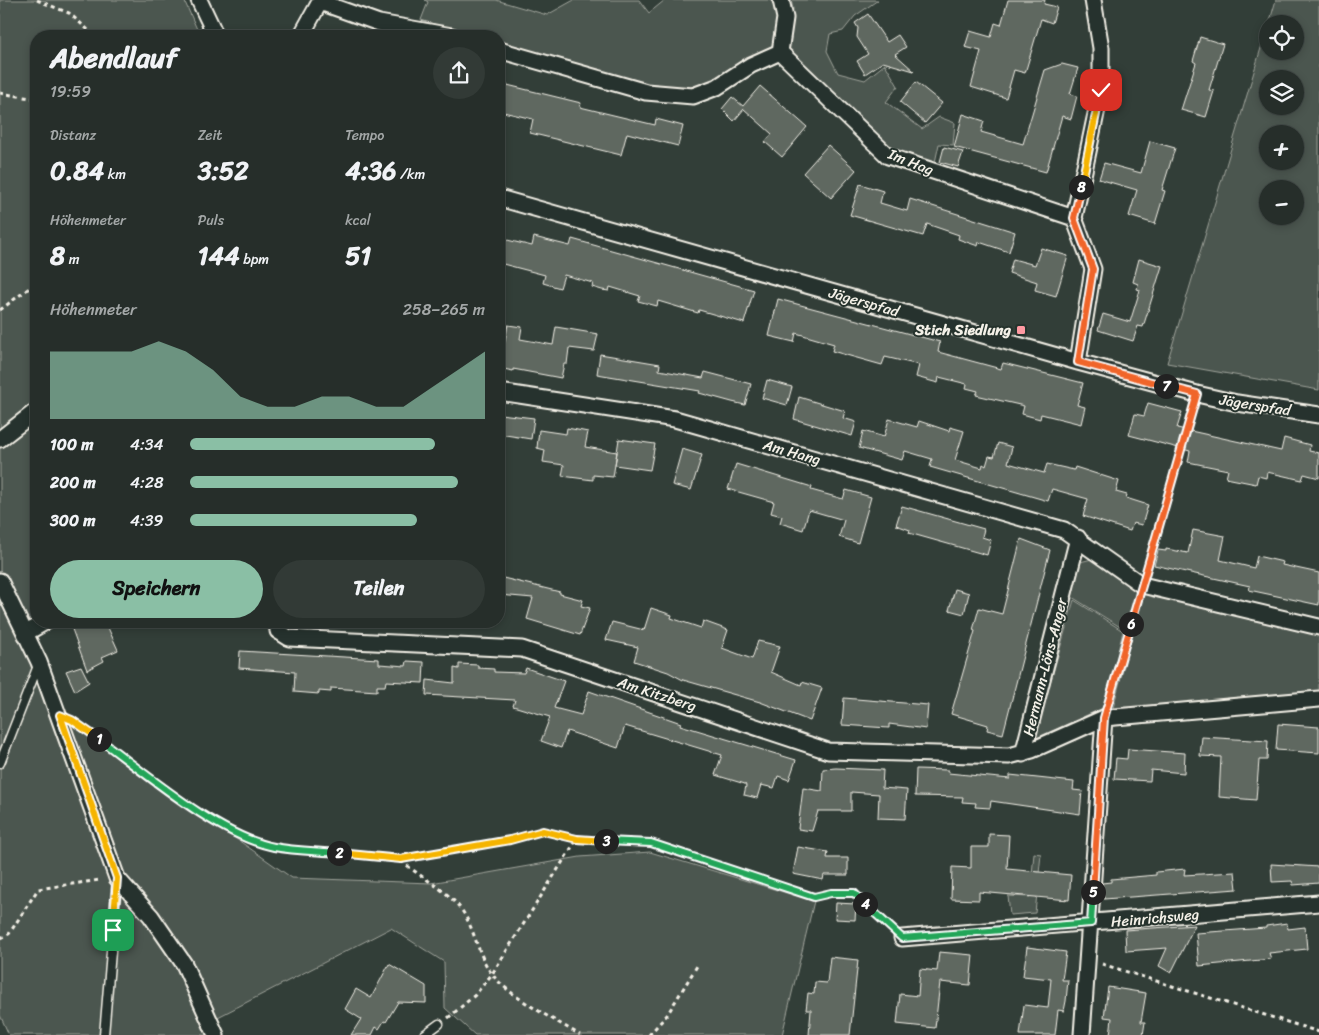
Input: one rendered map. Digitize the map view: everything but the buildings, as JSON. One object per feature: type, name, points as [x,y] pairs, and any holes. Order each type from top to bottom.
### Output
[{"type":"street","points":[[200,0],[213,30]]},
{"type":"street","points":[[505,52],[646,92],[693,96],[717,87],[751,65],[780,52],[785,18],[781,0]]},
{"type":"street","points":[[1078,362],[1093,269],[1074,218],[1101,90],[1101,48],[1093,0]]},
{"type":"street","points":[[304,30],[321,1],[379,23],[418,30]]},
{"type":"street","name":"Im Hag","points":[[780,52],[888,156],[1074,218]]},
{"type":"street","name":"Jägerspfad","points":[[505,200],[1197,394],[1237,403],[1319,415]]},
{"type":"street","name":"Am Hang","points":[[505,393],[675,419],[1064,530],[1078,538]]},
{"type":"street","points":[[0,439],[30,416]]},
{"type":"street","points":[[1078,538],[1142,585],[1319,627]]},
{"type":"street","name":"Hermann-Löns-Anger","points":[[1023,754],[1078,538]]},
{"type":"street","points":[[0,581],[39,662],[60,715],[117,878],[150,916],[184,964],[216,1035]]},
{"type":"street","points":[[26,633],[35,628]]},
{"type":"street","name":"Am Kitzberg","points":[[278,628],[278,631],[289,638],[522,649],[828,750],[1008,756],[1023,754]]},
{"type":"street","name":"Hermann-Löns-Anger","points":[[1023,754],[1104,718],[1319,699]]},
{"type":"street","points":[[1082,1035],[1104,718]]},
{"type":"street","name":"Heinrichsweg","points":[[902,938],[1319,903]]},
{"type":"lane","points":[[0,763],[39,662]]},
{"type":"lane","points":[[104,1035],[117,878]]},
{"type":"lane","points":[[424,1035],[439,1024]]},
{"type":"path","points":[[37,0],[69,13],[88,30]]},
{"type":"path","points":[[0,93],[30,98]]},
{"type":"path","points":[[0,310],[30,288]]},
{"type":"path","points":[[1104,718],[1197,394]]},
{"type":"path","points":[[60,715],[72,720],[178,798],[208,817],[254,841],[274,847],[401,859],[510,840],[543,831],[577,839],[651,843],[814,897],[831,893],[854,893],[902,938]]},
{"type":"path","points":[[439,1024],[461,1009],[476,995],[492,974],[577,839]]},
{"type":"path","points":[[401,859],[413,872],[447,893],[462,909],[492,974],[512,992],[580,1035]]},
{"type":"path","points":[[0,938],[10,934],[38,888],[117,878]]},
{"type":"path","points":[[1088,960],[1319,1032]]},
{"type":"path","points":[[649,1035],[667,1015],[697,966]]},
{"type":"shaded area","points":[[0,0],[184,0],[197,30],[30,30],[30,617],[22,636],[53,710],[292,878],[431,883],[580,857],[650,852],[814,901],[782,1035],[475,1035],[445,1008],[444,962],[391,928],[216,1018],[209,1035],[9,1035],[0,1015]]},
{"type":"shaded area","points":[[425,0],[496,0],[547,15],[574,0],[639,0],[649,13],[665,0],[776,0],[780,13],[776,49],[692,94],[563,64],[505,46],[505,30],[454,30],[421,20],[428,2]]},
{"type":"shaded area","points":[[791,0],[878,0],[855,16],[843,31],[830,34],[827,51],[838,73],[865,80],[885,64],[898,86],[886,102],[922,129],[939,117],[955,123],[953,145],[939,144],[934,167],[892,151],[788,51],[793,9]]},
{"type":"shaded area","points":[[1276,0],[1319,0],[1319,390],[1167,363],[1259,55],[1259,60],[1304,60],[1304,15],[1272,15]]},
{"type":"shaded area","points":[[1092,559],[1138,593],[1125,630],[1072,597],[1080,562]]},
{"type":"shaded area","points":[[1143,591],[1319,635],[1319,691],[1112,712]]},
{"type":"shaded area","points":[[1074,600],[1123,631],[1105,707],[1034,739]]},
{"type":"shaded area","points":[[1034,853],[1041,854],[1035,913],[1010,915],[1008,896],[1030,897]]},
{"type":"place","name":"Stich Siedlung","points":[[1021,330]]},
{"type":"route","points":[[113,930],[117,878],[60,715],[72,720],[178,798],[208,817],[254,841],[274,847],[401,859],[510,840],[543,831],[577,839],[651,843],[814,897],[831,893],[854,893],[902,938],[1091,923],[1104,718],[1197,394],[1078,362],[1093,269],[1074,218],[1101,90]]}]
